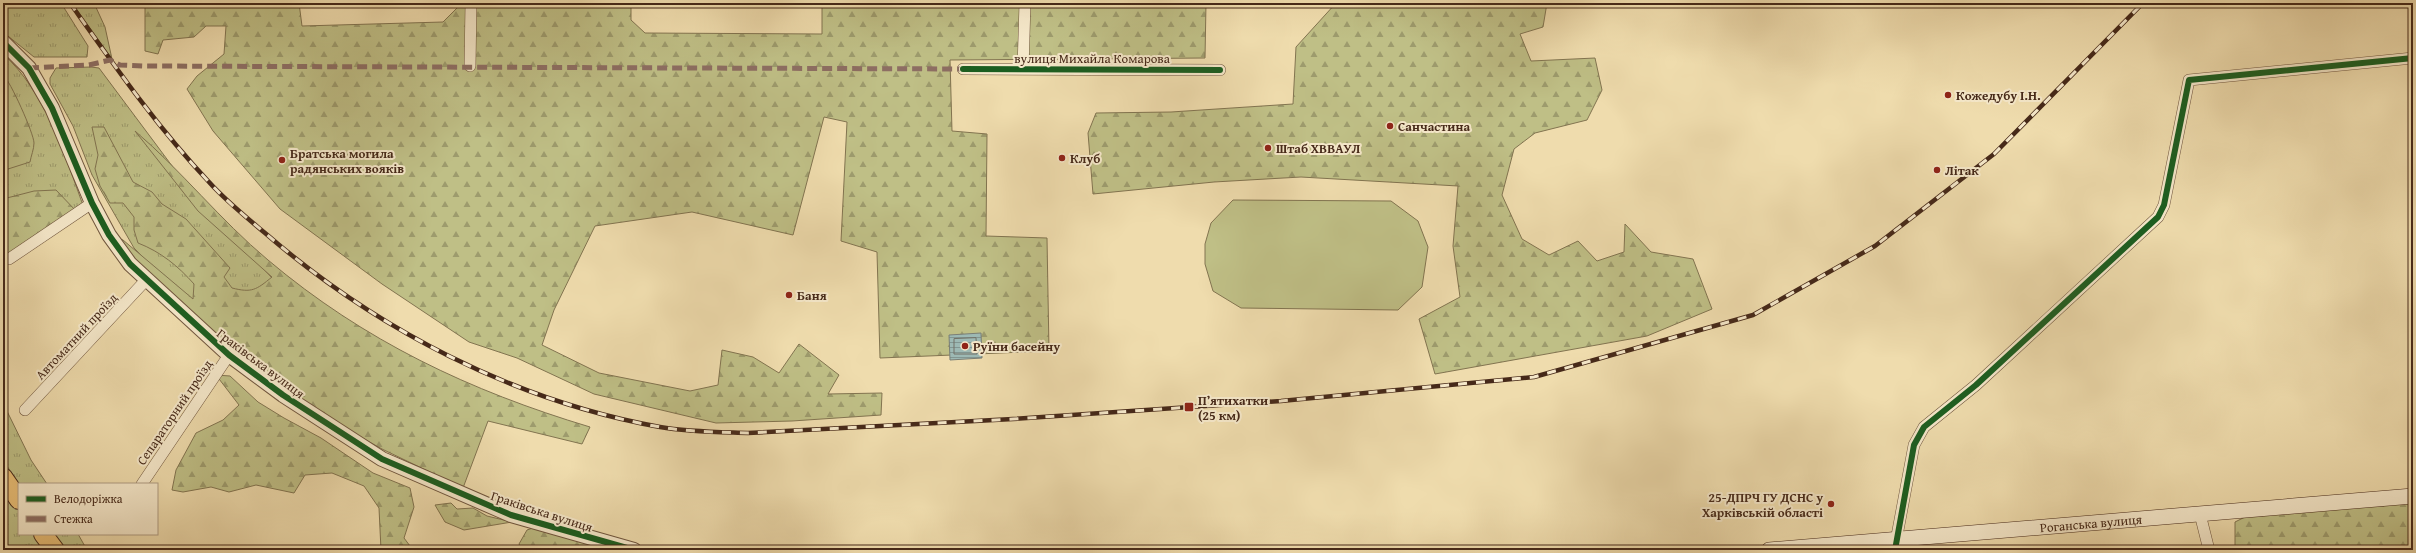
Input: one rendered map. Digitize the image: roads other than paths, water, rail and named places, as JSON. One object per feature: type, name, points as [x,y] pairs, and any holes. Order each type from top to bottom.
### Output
[{"type":"highway","points":[[3,477],[18,499]]},
{"type":"highway","points":[[44,535],[55,550]]},
{"type":"main road","name":"Роганська вулиця","points":[[1768,550],[1897,547],[2200,514],[2413,496]]},
{"type":"street","points":[[470,66],[471,3]]},
{"type":"street","name":"вулиця Михайла Комарова","points":[[1023,69],[1025,3]]},
{"type":"street","name":"Граківська вулиця","points":[[3,42],[29,68],[52,108],[92,203],[109,235],[130,264],[229,355],[283,395],[382,459],[511,515],[634,550]]},
{"type":"street","points":[[1897,547],[1914,445],[1924,428],[1976,385],[2158,216],[2164,205],[2189,80],[2413,58]]},
{"type":"street","name":"вулиця Михайла Комарова","points":[[963,69],[1220,70]]},
{"type":"street","points":[[9,259],[92,203]]},
{"type":"street","name":"Автоматний проїзд","points":[[25,410],[146,280]]},
{"type":"street","name":"Сепараторний проїзд","points":[[143,483],[229,355]]},
{"type":"street","points":[[2200,514],[2209,550]]},
{"type":"water","name":"Руїни басейну","points":[[981,333],[982,358],[950,360],[949,335]]},
{"type":"railway","points":[[70,3],[154,118],[190,161],[229,202],[308,268],[353,300],[400,330],[449,356],[500,380],[552,399],[606,415],[671,429],[748,433],[1013,419],[1281,401],[1534,377],[1753,315],[1875,246],[1994,154],[2143,3]]},
{"type":"place","name":"Кожедубу І.Н.","points":[[1948,95]]},
{"type":"place","name":"Санчастина","points":[[1390,126]]},
{"type":"place","name":"Штаб ХВВАУЛ","points":[[1268,148]]},
{"type":"place","name":"Клуб","points":[[1062,158]]},
{"type":"place","name":"Братська могила радянських вояків","points":[[282,160]]},
{"type":"place","name":"Літак","points":[[1937,170]]},
{"type":"place","name":"Баня","points":[[789,295]]},
{"type":"place","name":"Руїни басейну","points":[[965,346]]},
{"type":"place","name":"Пʼятихатки (25 км)","points":[[1189,407]]},
{"type":"place","name":"25-ДПРЧ ГУ ДСНС у Харківській області","points":[[1831,504]]}]
